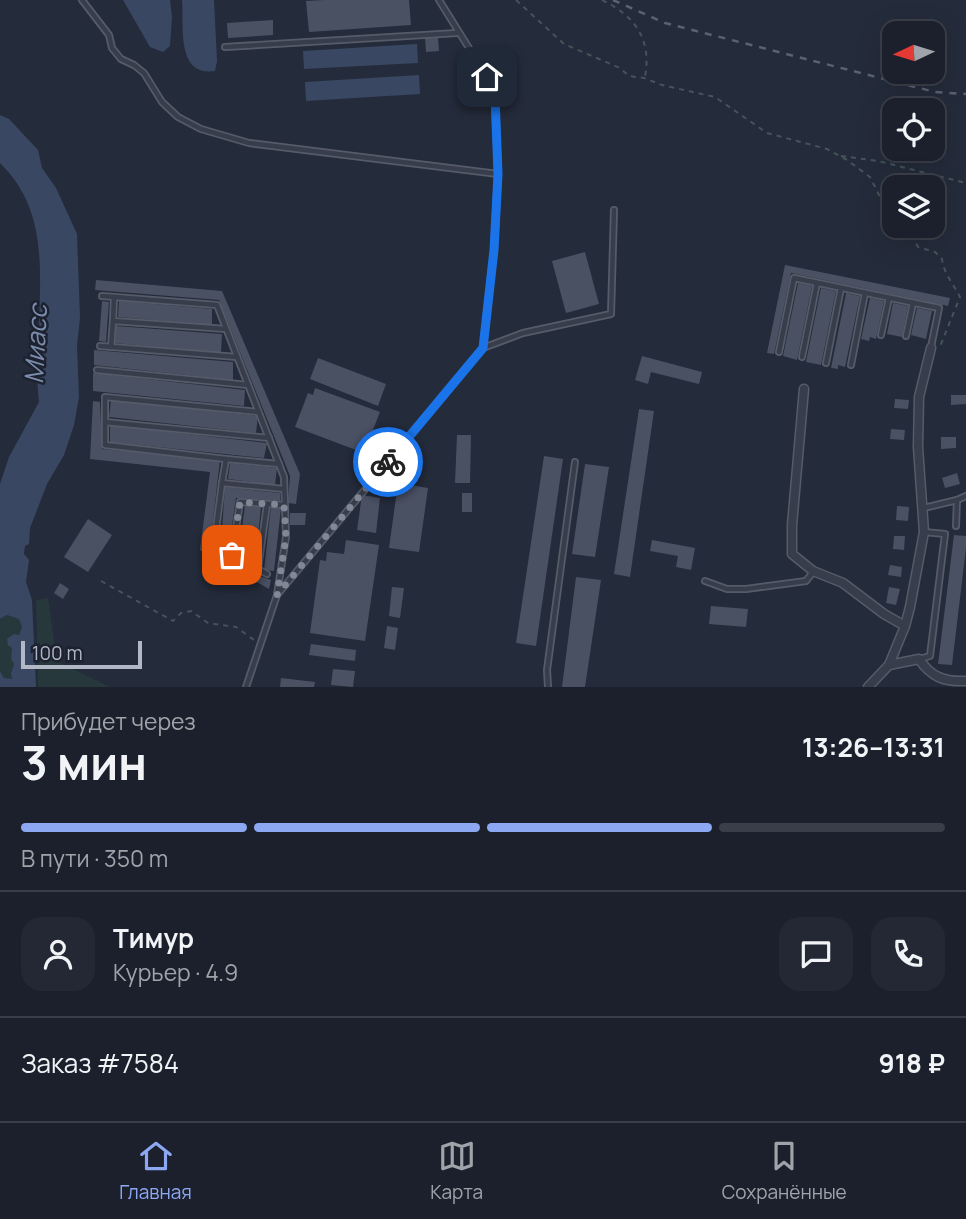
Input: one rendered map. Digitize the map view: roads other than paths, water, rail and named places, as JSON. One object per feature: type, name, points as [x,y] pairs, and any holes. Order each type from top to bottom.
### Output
[{"type":"street","points":[[868,687],[889,665],[905,626],[924,532],[918,447],[919,397],[931,348]]},
{"type":"street","points":[[804,389],[792,525],[792,554],[813,571],[843,583],[884,614],[905,626]]},
{"type":"street","points":[[889,665],[919,659],[926,670],[937,677],[950,682],[966,681]]},
{"type":"lane","points":[[82,0],[109,35],[113,48],[121,59],[144,73],[162,102],[178,117],[201,129],[249,143],[498,174]]},
{"type":"lane","points":[[439,0],[487,77],[495,95],[498,174],[494,250],[483,348]]},
{"type":"lane","points":[[225,47],[458,33]]},
{"type":"lane","points":[[277,595],[483,348],[523,333],[611,314],[614,210]]},
{"type":"lane","points":[[779,352],[794,278],[939,308],[931,348]]},
{"type":"lane","points":[[802,357],[817,283]]},
{"type":"lane","points":[[826,363],[841,288]]},
{"type":"lane","points":[[851,365],[865,293]]},
{"type":"lane","points":[[102,296],[216,305],[284,477],[286,537],[277,595],[246,687]]},
{"type":"lane","points":[[111,347],[114,297]]},
{"type":"lane","points":[[881,335],[889,298]]},
{"type":"lane","points":[[906,336],[913,303]]},
{"type":"lane","points":[[113,321],[226,329]]},
{"type":"lane","points":[[100,346],[237,357]]},
{"type":"lane","points":[[97,370],[248,386]]},
{"type":"lane","points":[[259,412],[104,397],[105,445],[278,464]]},
{"type":"lane","points":[[105,422],[269,438]]},
{"type":"lane","points":[[226,459],[214,545],[267,574]]},
{"type":"lane","points":[[548,687],[547,670],[575,461]]},
{"type":"lane","points":[[222,483],[284,489]]},
{"type":"lane","points":[[924,508],[966,496]]},
{"type":"lane","points":[[956,526],[957,500]]},
{"type":"lane","points":[[232,555],[240,502],[284,505]]},
{"type":"lane","points":[[258,569],[267,504]]},
{"type":"lane","points":[[919,659],[930,656],[945,534],[924,532]]},
{"type":"lane","points":[[705,581],[727,589],[759,588],[806,581],[813,571]]},
{"type":"water","points":[[123,0],[170,0],[170,46],[163,52],[150,47]]},
{"type":"water","points":[[182,0],[214,0],[217,61],[215,71],[202,71],[188,58],[183,35]]},
{"type":"water","points":[[417,44],[418,63],[304,69],[303,51]]},
{"type":"water","points":[[419,75],[420,94],[306,101],[305,82]]},
{"type":"water","name":"Миасс","points":[[0,115],[9,119],[38,150],[42,168],[56,188],[77,234],[79,397],[74,425],[64,455],[47,484],[30,528],[29,544],[25,546],[24,554],[29,560],[26,582],[32,600],[36,687],[0,687],[0,671],[4,678],[12,679],[12,648],[7,639],[14,634],[19,635],[22,627],[19,619],[7,615],[0,619],[0,484],[9,457],[39,402],[37,379],[41,337],[38,242],[26,200],[0,163]]},
{"type":"railway","points":[[613,0],[665,23],[935,92],[966,94]]}]
